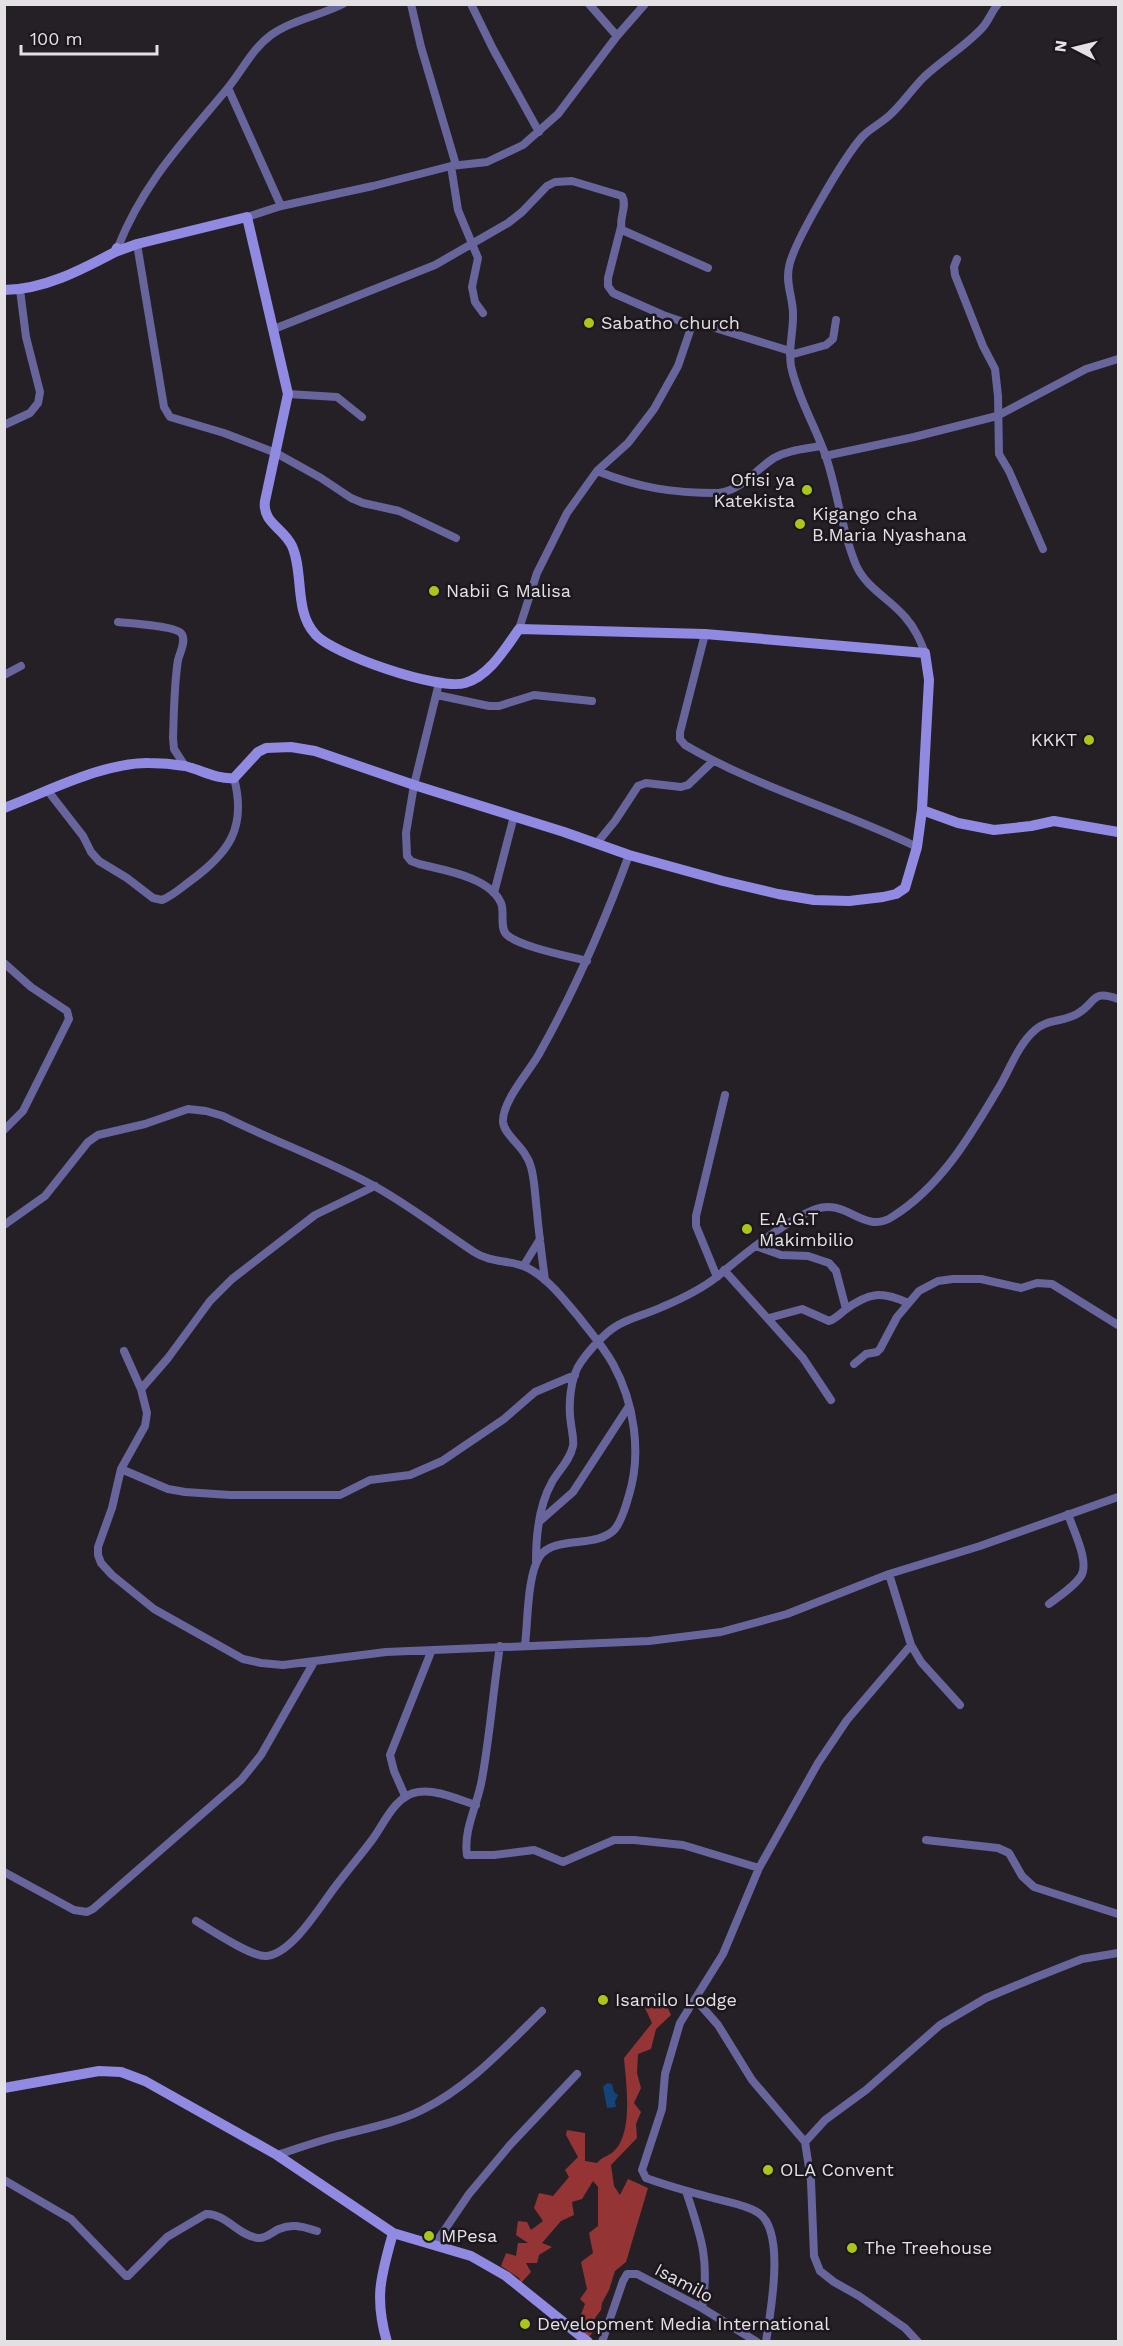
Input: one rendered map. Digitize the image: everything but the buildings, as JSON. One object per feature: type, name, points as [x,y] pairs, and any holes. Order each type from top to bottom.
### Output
[{"type":"street","points":[[116,249],[139,200],[160,169],[228,88],[252,54],[270,35],[343,4]]},
{"type":"street","points":[[411,4],[454,166],[458,210],[478,258],[472,280],[472,294],[483,313]]},
{"type":"street","points":[[471,4],[493,50],[539,132]]},
{"type":"street","points":[[589,4],[617,36]]},
{"type":"street","points":[[4,290],[20,290],[74,272],[116,249],[247,217],[281,206],[454,166],[487,162],[500,157],[523,145],[558,114],[617,36],[645,4]]},
{"type":"street","points":[[4,808],[108,768],[126,764],[185,766],[224,778],[234,778],[258,752],[266,748],[291,747],[315,751],[629,855],[723,882],[814,900],[849,901],[883,897],[901,891],[908,881],[917,847],[922,810],[929,680],[925,653],[916,632],[905,616],[870,585],[857,568],[850,549],[836,489],[825,456],[807,416],[790,353],[793,317],[788,287],[789,265],[793,253],[830,185],[863,136],[889,116],[923,78],[975,35],[998,4]]},
{"type":"street","points":[[228,88],[281,206]]},
{"type":"street","points":[[274,329],[414,274],[508,223],[547,186],[561,181],[578,182],[621,196],[624,201],[621,227],[608,278],[608,286],[612,293],[692,325],[699,323],[790,353],[825,345],[833,339],[836,320]]},
{"type":"street","points":[[247,217],[288,394],[265,501],[265,512],[291,545],[308,624],[325,642],[356,658],[439,683],[465,683],[482,673],[502,653],[519,629],[537,573],[553,537],[597,471],[628,443],[654,409],[678,366],[692,325]]},
{"type":"street","points":[[621,227],[625,232],[708,268]]},
{"type":"street","points":[[137,244],[166,413],[186,423],[224,433],[276,453],[306,468],[351,498],[399,511],[456,538]]},
{"type":"street","points":[[957,258],[954,267],[955,275],[983,346],[995,369],[999,454],[1009,471],[1042,549]]},
{"type":"street","points":[[4,424],[30,413],[38,403],[40,392],[26,337],[20,290]]},
{"type":"street","points":[[825,456],[914,438],[997,417],[1086,369],[1119,359]]},
{"type":"street","points":[[288,394],[337,397],[362,417]]},
{"type":"street","points":[[597,471],[635,485],[654,489],[728,492],[776,457],[821,446]]},
{"type":"street","points":[[118,622],[171,630],[183,635],[175,688],[173,738],[174,748],[185,766]]},
{"type":"street","points":[[519,629],[705,634],[925,653]]},
{"type":"street","points":[[705,634],[680,739],[713,761],[741,775],[878,828],[917,847]]},
{"type":"street","points":[[4,675],[21,666]]},
{"type":"street","points":[[439,683],[414,785],[406,833],[407,856],[411,861],[467,876],[484,885],[501,903],[504,931],[507,935],[521,942],[587,961]]},
{"type":"street","points":[[437,694],[489,706],[499,706],[534,695],[592,701]]},
{"type":"street","points":[[597,843],[615,822],[638,786],[646,783],[681,788],[688,785],[713,761]]},
{"type":"street","points":[[48,791],[99,861],[127,878],[153,898],[162,900],[201,872],[226,849],[233,836],[238,817],[239,797],[234,778]]},
{"type":"street","points":[[922,810],[958,823],[994,830],[1053,821],[1119,832]]},
{"type":"street","points":[[494,893],[514,816]]},
{"type":"street","points":[[545,1280],[531,1168],[522,1147],[506,1132],[503,1124],[504,1114],[510,1099],[538,1056],[587,961],[629,855]]},
{"type":"street","points":[[4,963],[23,981],[67,1011],[69,1019],[23,1110],[4,1130]]},
{"type":"street","points":[[525,1645],[536,1563],[536,1534],[551,1484],[572,1450],[574,1442],[570,1404],[575,1375],[579,1364],[609,1331],[620,1324],[662,1308],[717,1277],[756,1246],[805,1214],[817,1209],[841,1208],[873,1223],[880,1223],[892,1217],[945,1170],[970,1136],[1018,1051],[1037,1028],[1047,1022],[1077,1015],[1102,994],[1119,999]]},
{"type":"street","points":[[717,1277],[696,1226],[696,1216],[725,1095]]},
{"type":"street","points":[[4,1225],[45,1196],[88,1142],[98,1135],[145,1124],[188,1109],[223,1116],[375,1186],[483,1257],[524,1265],[545,1280],[599,1342],[622,1382],[636,1445],[635,1468],[630,1493],[615,1529],[602,1538],[549,1547],[536,1563]]},
{"type":"street","points":[[141,1389],[168,1358],[210,1301],[232,1279],[315,1215],[375,1186]]},
{"type":"street","points":[[524,1265],[540,1239]]},
{"type":"street","points":[[756,1246],[781,1255],[818,1257],[829,1263],[836,1271],[846,1309]]},
{"type":"street","points":[[724,1270],[803,1358],[831,1400]]},
{"type":"street","points":[[854,1364],[866,1354],[880,1349],[897,1317],[908,1303],[919,1291],[938,1281],[981,1279],[1021,1288],[1046,1283],[1119,1325]]},
{"type":"street","points":[[769,1318],[802,1309],[829,1321],[858,1301],[881,1293],[890,1294],[908,1303]]},
{"type":"street","points":[[124,1351],[141,1389],[147,1413],[145,1426],[121,1469],[112,1508],[98,1547],[101,1563],[112,1575],[154,1609],[243,1659],[283,1665],[386,1652],[431,1652],[500,1646],[649,1641],[721,1632],[787,1614],[889,1574],[980,1546],[1119,1497]]},
{"type":"street","points":[[121,1469],[168,1489],[185,1492],[230,1496],[340,1495],[370,1480],[410,1475],[442,1461],[496,1425],[535,1392],[575,1375]]},
{"type":"street","points":[[539,1522],[573,1492],[629,1406]]},
{"type":"street","points":[[1049,1604],[1080,1579],[1085,1569],[1084,1559],[1068,1514]]},
{"type":"street","points":[[889,1574],[911,1645],[921,1662],[960,1705]]},
{"type":"street","points":[[766,2342],[774,2263],[773,2238],[767,2221],[758,2212],[739,2205],[646,2178],[642,2170],[662,2109],[665,2074],[680,2024],[723,1954],[759,1868],[823,1755],[847,1720],[911,1645]]},
{"type":"street","points":[[500,1646],[482,1781],[468,1833],[467,1855],[494,1855],[534,1850],[563,1862],[614,1840],[634,1840],[683,1845],[759,1868]]},
{"type":"street","points":[[405,1796],[390,1755],[431,1652]]},
{"type":"street","points":[[4,1872],[74,1910],[87,1912],[93,1909],[241,1780],[261,1755],[314,1662]]},
{"type":"street","points":[[196,1921],[254,1953],[265,1956],[277,1954],[310,1922],[373,1839],[392,1810],[405,1796],[418,1792],[435,1793],[476,1806]]},
{"type":"street","points":[[926,1840],[998,1848],[1009,1853],[1022,1875],[1034,1887],[1119,1914]]},
{"type":"street","points":[[805,2142],[825,2120],[866,2090],[949,2020],[986,1998],[1082,1959],[1119,1953]]},
{"type":"street","points":[[696,2000],[718,2025],[752,2079],[805,2142],[811,2181],[814,2256],[820,2271],[904,2328],[918,2342]]},
{"type":"street","points":[[277,2155],[334,2137],[384,2125],[420,2112],[450,2095],[481,2070],[542,2011]]},
{"type":"street","points":[[4,2088],[99,2071],[121,2072],[145,2081],[277,2155],[393,2233],[471,2256],[506,2276],[588,2342]]},
{"type":"street","points":[[435,2244],[510,2145],[577,2074]]},
{"type":"street","points":[[4,2180],[71,2219],[102,2250],[122,2275],[126,2276],[167,2237],[206,2214],[215,2215],[252,2237],[260,2239],[291,2225],[317,2231]]},
{"type":"street","points":[[686,2191],[704,2245],[706,2265],[702,2308]]},
{"type":"street","points":[[387,2342],[379,2302],[380,2286],[393,2233]]},
{"type":"street","name":"Isamilo","points":[[602,2342],[627,2274],[637,2274],[702,2308],[757,2342]]},
{"type":"shaded area","points":[[656,1993],[665,2002],[671,2015],[656,2029],[651,2049],[638,2054],[637,2073],[641,2088],[634,2103],[641,2112],[636,2124],[637,2138],[611,2165],[614,2186],[620,2195],[628,2179],[648,2188],[626,2262],[615,2271],[601,2310],[592,2322],[593,2332],[589,2337],[581,2330],[580,2317],[585,2304],[580,2299],[587,2289],[581,2262],[593,2253],[589,2233],[598,2226],[598,2187],[593,2181],[582,2199],[572,2202],[574,2215],[561,2221],[542,2243],[552,2247],[539,2255],[537,2263],[526,2263],[531,2272],[521,2283],[519,2278],[501,2266],[506,2253],[516,2256],[518,2243],[528,2243],[516,2235],[518,2221],[527,2222],[531,2230],[543,2221],[534,2208],[539,2193],[553,2196],[569,2177],[565,2170],[578,2157],[566,2135],[567,2130],[585,2133],[585,2161],[597,2163],[620,2144],[624,2133],[627,2107],[624,2058],[652,2023],[644,2006]]},
{"type":"water","points":[[607,2083],[612,2084],[614,2092],[618,2095],[615,2101],[616,2107],[607,2108],[603,2087]]},
{"type":"place","name":"Sabatho church","points":[[589,323]]},
{"type":"place","name":"Ofisi ya Katekista","points":[[807,490]]},
{"type":"place","name":"Kigango cha B.Maria Nyashana","points":[[800,524]]},
{"type":"place","name":"Nabii G Malisa","points":[[434,591]]},
{"type":"place","name":"KKKT","points":[[1089,740]]},
{"type":"place","name":"E.A.G.T Makimbilio","points":[[747,1229]]},
{"type":"place","name":"Isamilo Lodge","points":[[603,2000]]},
{"type":"place","name":"OLA Convent","points":[[768,2170]]},
{"type":"place","name":"MPesa","points":[[429,2236]]},
{"type":"place","name":"The Treehouse","points":[[852,2248]]},
{"type":"place","name":"Development Media International","points":[[525,2324]]}]
